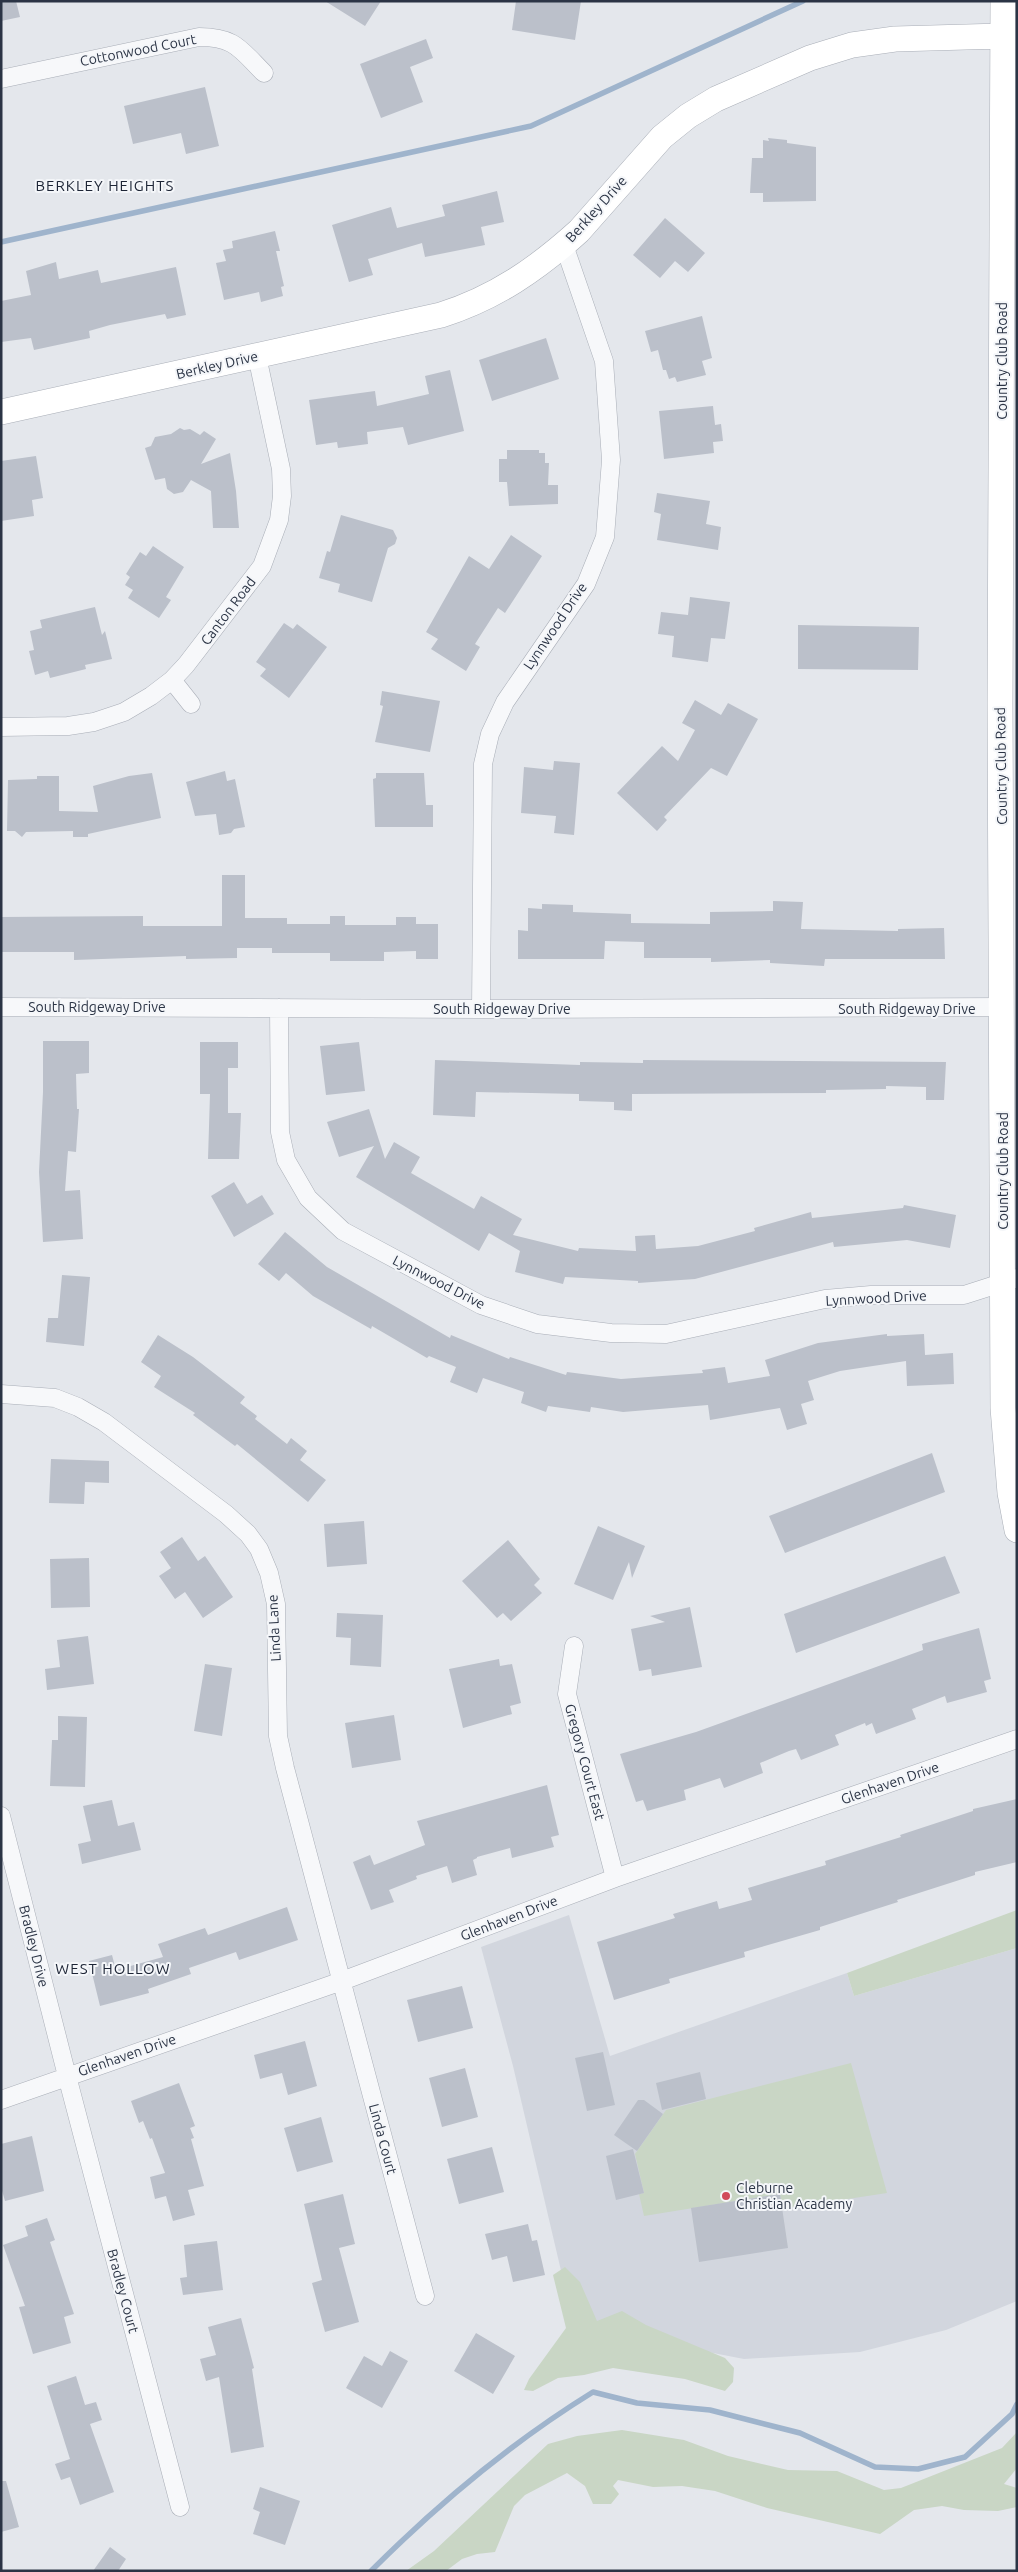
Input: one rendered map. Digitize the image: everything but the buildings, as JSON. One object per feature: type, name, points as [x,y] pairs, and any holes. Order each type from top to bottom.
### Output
[{"type":"main road","name":"Country Club Road","points":[[1003,1],[1009,35],[1000,704],[1003,1007],[1010,1280],[1002,1408],[1010,1493],[1017,1530]]},
{"type":"main road","name":"Berkley Drive","points":[[1,412],[446,313],[490,296],[530,272],[579,231],[662,137],[688,116],[716,99],[810,58],[852,45],[895,39],[1009,35]]},
{"type":"street","name":"Cottonwood Court","points":[[1,79],[199,37],[219,37],[236,44],[264,73]]},
{"type":"street","name":"Lynnwood Drive","points":[[481,1009],[482,814],[486,749],[505,702],[586,584],[605,538],[610,460],[604,361],[564,245]]},
{"type":"street","name":"Canton Road","points":[[1,727],[68,726],[94,722],[124,712],[172,680],[199,650],[262,566],[279,520],[282,496],[281,469],[257,356]]},
{"type":"street","points":[[172,680],[191,704]]},
{"type":"street","name":"South Ridgeway Drive","points":[[1,1007],[481,1009],[1003,1007]]},
{"type":"street","name":"Lynnwood Drive","points":[[279,1008],[280,1132],[286,1160],[308,1198],[343,1231],[481,1305],[537,1324],[611,1333],[666,1334],[824,1299],[871,1295],[964,1295],[1010,1280]]},
{"type":"street","name":"Linda Lane","points":[[1,1394],[55,1398],[78,1407],[95,1417],[226,1514],[248,1534],[259,1550],[269,1573],[276,1604],[278,1736],[342,1982]]},
{"type":"street","name":"Gregory Court East","points":[[574,1646],[567,1694],[615,1878]]},
{"type":"street","name":"Glenhaven Drive","points":[[1,2100],[342,1982],[615,1878],[1017,1739]]},
{"type":"street","name":"Bradley Drive","points":[[1,1816],[67,2076]]},
{"type":"street","name":"Linda Court","points":[[342,1982],[425,2296]]},
{"type":"street","name":"Bradley Court","points":[[67,2076],[180,2507]]},
{"type":"shaded area","name":"Cleburne Christian Academy","points":[[569,1915],[610,2056],[847,1973],[854,1996],[1017,1948],[1017,2301],[946,2330],[860,2352],[744,2359],[574,2326],[513,2066],[481,1947]]},
{"type":"green space","points":[[1017,1910],[1017,1948],[854,1996],[847,1973]]},
{"type":"green space","points":[[851,2063],[887,2193],[782,2209],[780,2194],[644,2216],[639,2194],[644,2193],[635,2154],[666,2110]]},
{"type":"green space","points":[[565,2267],[580,2282],[597,2321],[622,2311],[646,2325],[725,2358],[734,2368],[733,2382],[725,2391],[685,2379],[613,2368],[584,2375],[558,2378],[533,2391],[524,2390],[529,2379],[566,2328],[553,2275]]},
{"type":"green space","points":[[622,2430],[684,2440],[728,2456],[788,2470],[837,2471],[884,2490],[901,2488],[1002,2448],[1017,2432],[1017,2468],[1004,2484],[1017,2488],[1017,2507],[998,2511],[964,2510],[942,2506],[914,2510],[880,2534],[767,2508],[715,2491],[682,2486],[653,2487],[618,2480],[613,2486],[619,2494],[611,2504],[593,2504],[585,2486],[567,2473],[525,2495],[514,2506],[495,2552],[477,2554],[462,2559],[446,2571],[406,2571],[434,2551],[548,2444],[577,2436]]},
{"type":"waterway","points":[[1,242],[531,126],[803,1]]},
{"type":"waterway","points":[[371,2571],[396,2546],[477,2475],[563,2411],[593,2392],[637,2403],[710,2410],[800,2433],[875,2467],[918,2469],[965,2457],[1012,2414],[1017,2404]]},
{"type":"place","name":"Cleburne Christian Academy","points":[[726,2196]]},
{"type":"district","name":"BERKLEY HEIGHTS","points":[[105,185]]},
{"type":"district","name":"WEST HOLLOW","points":[[113,1968]]}]
